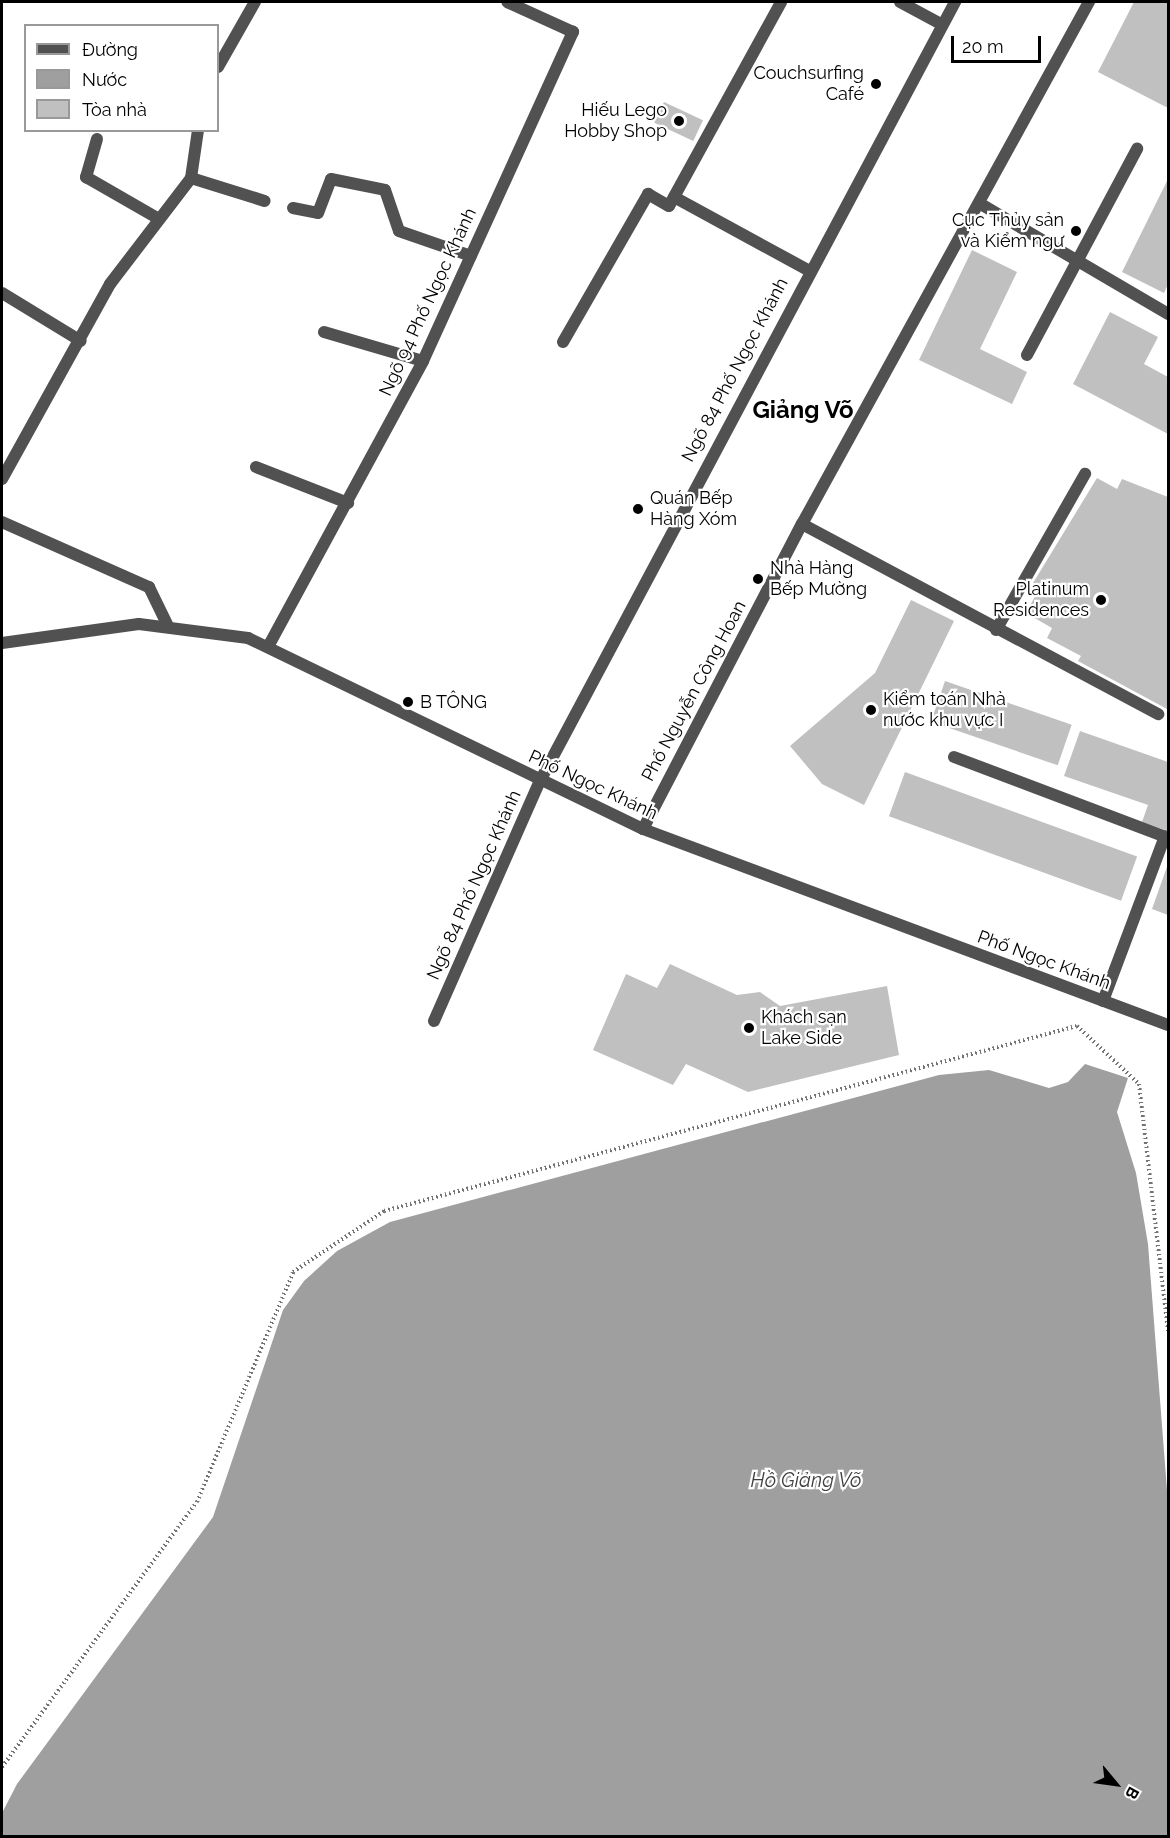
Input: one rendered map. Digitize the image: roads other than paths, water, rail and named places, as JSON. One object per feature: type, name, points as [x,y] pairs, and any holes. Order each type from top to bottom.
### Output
[{"type":"street","points":[[219,65],[255,2]]},
{"type":"street","name":"Ngõ 94 Phố Ngọc Khánh","points":[[269,645],[423,361],[573,32],[507,2]]},
{"type":"street","points":[[563,342],[648,194],[669,206],[781,2]]},
{"type":"street","points":[[900,2],[942,24]]},
{"type":"street","name":"Ngõ 84 Phố Ngọc Khánh","points":[[434,1021],[540,781],[808,270],[954,2]]},
{"type":"street","name":"Phố Nguyễn Công Hoan","points":[[643,829],[802,524],[1089,2]]},
{"type":"street","points":[[2,480],[81,341],[110,284],[190,178],[198,132]]},
{"type":"street","points":[[97,139],[86,177],[159,219]]},
{"type":"street","points":[[1028,355],[1137,149]]},
{"type":"street","points":[[190,178],[265,201]]},
{"type":"street","points":[[293,208],[318,213],[331,179],[385,190],[399,231],[471,256]]},
{"type":"street","points":[[674,197],[808,270]]},
{"type":"street","points":[[980,203],[1168,314]]},
{"type":"street","points":[[2,293],[81,341]]},
{"type":"street","points":[[324,332],[423,361]]},
{"type":"street","points":[[256,467],[348,503]]},
{"type":"street","points":[[996,630],[1085,474]]},
{"type":"street","points":[[2,522],[149,587],[167,624]]},
{"type":"street","points":[[802,524],[996,630],[1158,714]]},
{"type":"street","name":"Phố Ngọc Khánh","points":[[2,643],[79,629],[167,624],[269,645],[540,781],[643,829],[1168,1025]]},
{"type":"street","points":[[954,757],[1167,837],[1103,1001]]},
{"type":"water","name":"Hồ Giảng Võ","points":[[1085,1064],[1128,1078],[1117,1112],[1136,1173],[1148,1244],[1168,1503],[1168,1836],[2,1836],[2,1813],[17,1784],[213,1517],[283,1310],[304,1281],[337,1251],[390,1222],[939,1075],[989,1070],[1049,1088],[1068,1082]]},
{"type":"place","name":"Couchsurfing Café","points":[[876,84]]},
{"type":"place","name":"Hiếu Lego Hobby Shop","points":[[679,121]]},
{"type":"place","name":"Cục Thủy sản và Kiểm ngư","points":[[1076,231]]},
{"type":"place","name":"Quán Bếp Hàng Xóm","points":[[638,509]]},
{"type":"place","name":"Nhà Hàng Bếp Mường","points":[[758,579]]},
{"type":"place","name":"Platinum Residences","points":[[1101,600]]},
{"type":"place","name":"B TÔNG","points":[[408,702]]},
{"type":"place","name":"Kiểm toán Nhà nước khu vực I","points":[[871,710]]},
{"type":"place","name":"Khách sạn Lake Side","points":[[749,1028]]},
{"type":"district","name":"Giảng Võ","points":[[803,410]]}]
